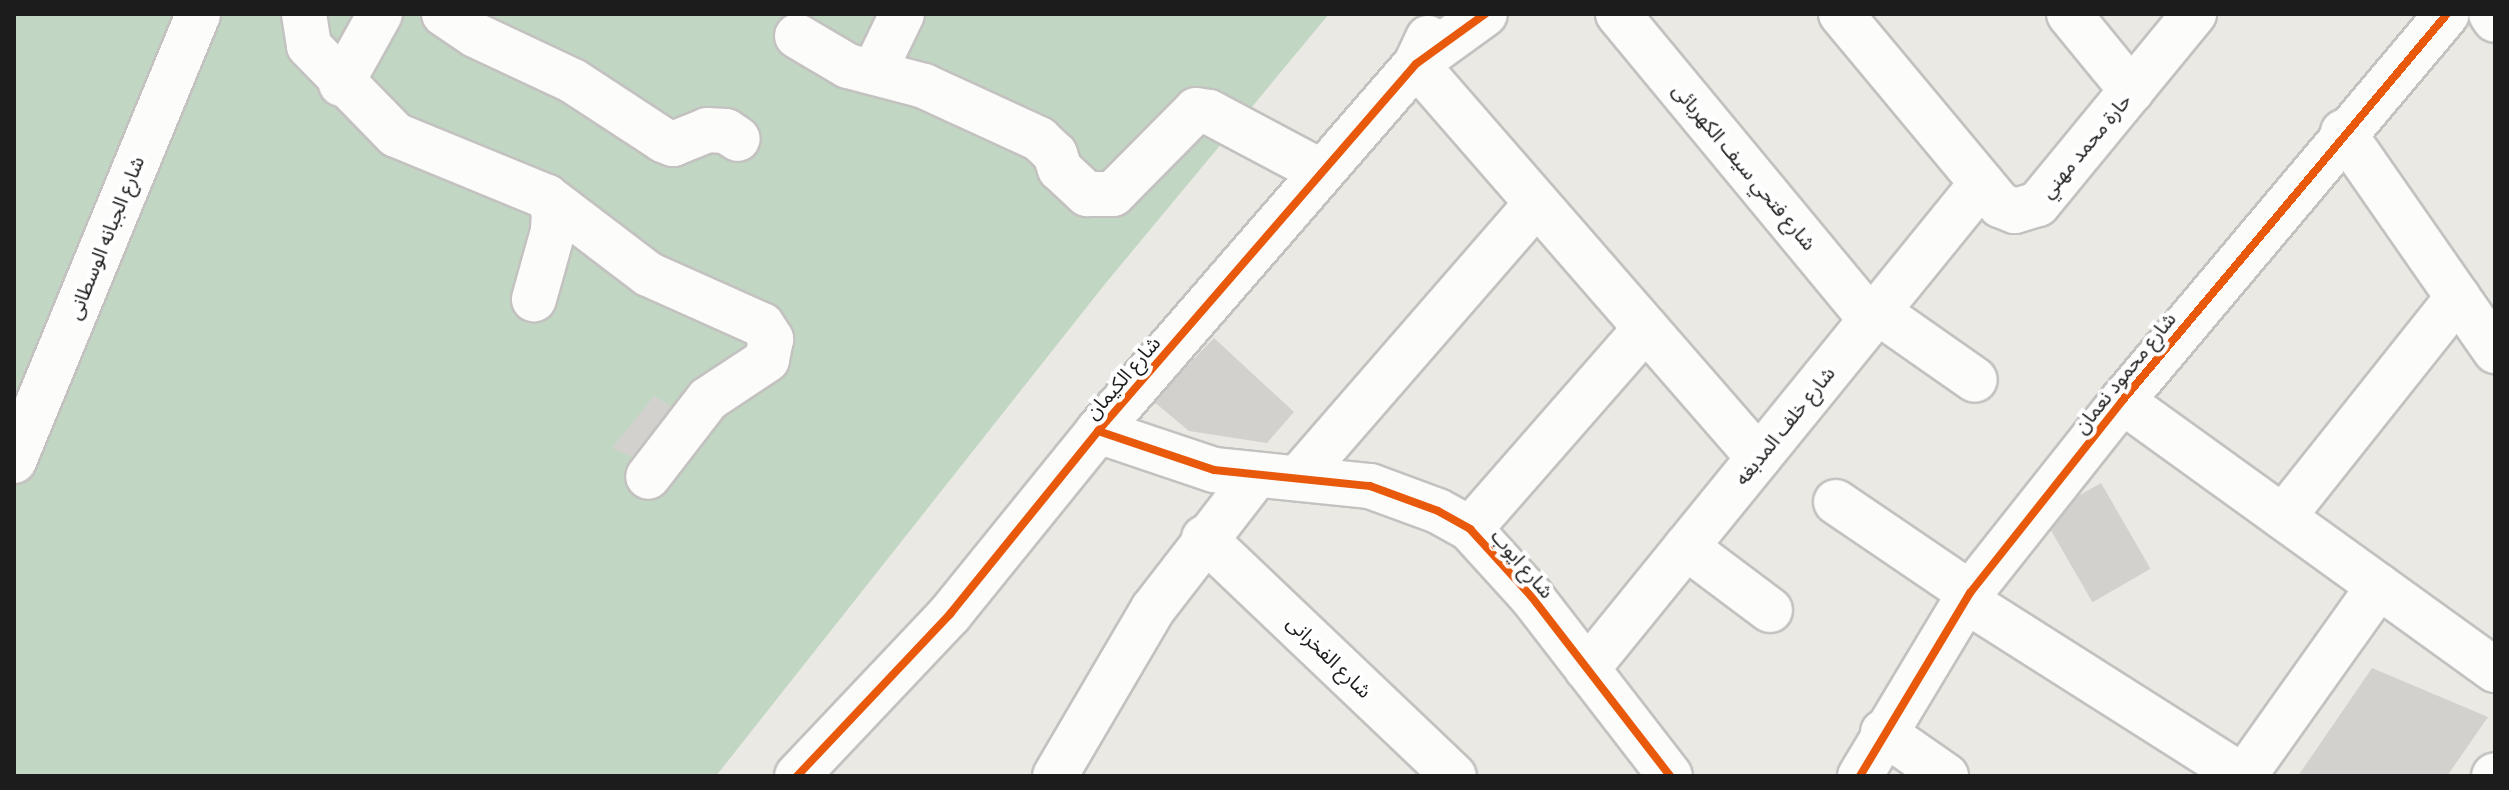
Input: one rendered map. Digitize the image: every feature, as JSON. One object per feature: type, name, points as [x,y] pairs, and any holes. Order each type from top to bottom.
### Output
[{"type":"street","name":"شارع الجبانه الوسطانى","points":[[14,461],[198,14]]},
{"type":"street","points":[[304,14],[309,46],[341,84],[396,135],[547,197],[648,274],[762,325],[771,339],[767,360],[708,399],[648,477]]},
{"type":"street","points":[[341,84],[380,14]]},
{"type":"street","points":[[444,14],[475,35],[573,81],[663,140],[673,144],[707,130],[726,131],[738,139]]},
{"type":"street","points":[[874,72],[902,14]]},
{"type":"street","points":[[1439,14],[1416,64],[1759,458]]},
{"type":"street","name":"شارع الكيمان","points":[[797,776],[950,614],[1098,431],[1416,64],[1485,14]]},
{"type":"street","name":"شارع فتحي سيف الكهربائى","points":[[1618,14],[1874,316],[1975,380]]},
{"type":"street","name":"حارة محمد مهني","points":[[1841,14],[2007,209],[2038,204],[2194,14]]},
{"type":"street","points":[[2069,14],[2132,91]]},
{"type":"street","name":"شارع محمود نعمان","points":[[1860,776],[1883,732],[1967,597],[2122,401],[2343,132],[2447,14]]},
{"type":"street","points":[[2491,14],[2495,20]]},
{"type":"street","points":[[797,36],[848,66],[924,86],[1039,139],[1055,154],[1060,169],[1087,194],[1113,194],[1196,110],[1209,112],[1322,172]]},
{"type":"street","points":[[2343,132],[2495,351]]},
{"type":"street","name":"شارع خلف المدبغه","points":[[1587,669],[1982,183]]},
{"type":"street","points":[[534,299],[553,231],[554,211],[547,197]]},
{"type":"street","points":[[1298,478],[1537,203]]},
{"type":"street","points":[[2283,517],[2458,297]]},
{"type":"street","points":[[1470,529],[1646,328]]},
{"type":"street","points":[[2122,401],[2495,670]]},
{"type":"street","name":"شارع ايوب","points":[[1098,431],[1174,460],[1255,477],[1370,486],[1438,511],[1470,529],[1587,669],[1670,776]]},
{"type":"street","points":[[1055,776],[1105,683],[1204,538],[1255,477]]},
{"type":"street","points":[[1836,502],[1967,597],[2243,776],[2379,586]]},
{"type":"street","name":"شارع الفخرانى","points":[[1204,538],[1454,776]]},
{"type":"street","points":[[1686,547],[1770,610]]},
{"type":"street","points":[[1883,732],[1946,776]]},
{"type":"green space","points":[[14,14],[1329,14],[1105,284],[716,776],[14,776]]},
{"type":"building","points":[[1214,338],[1294,412],[1267,443],[1189,431],[1153,401]]},
{"type":"building","points":[[654,396],[678,410],[642,461],[612,448]]},
{"type":"building","points":[[2101,483],[2150,569],[2092,602],[2043,516]]},
{"type":"building","points":[[2372,668],[2488,717],[2447,776],[2298,776]]},
{"type":"cycle path","points":[[797,776],[950,614],[1098,431],[1416,64],[1485,14]]},
{"type":"cycle path","points":[[1860,776],[1970,593],[2122,401],[2447,14]]},
{"type":"cycle path","points":[[1098,431],[1214,470],[1370,486],[1438,511],[1470,529],[1531,596],[1670,776]]}]
